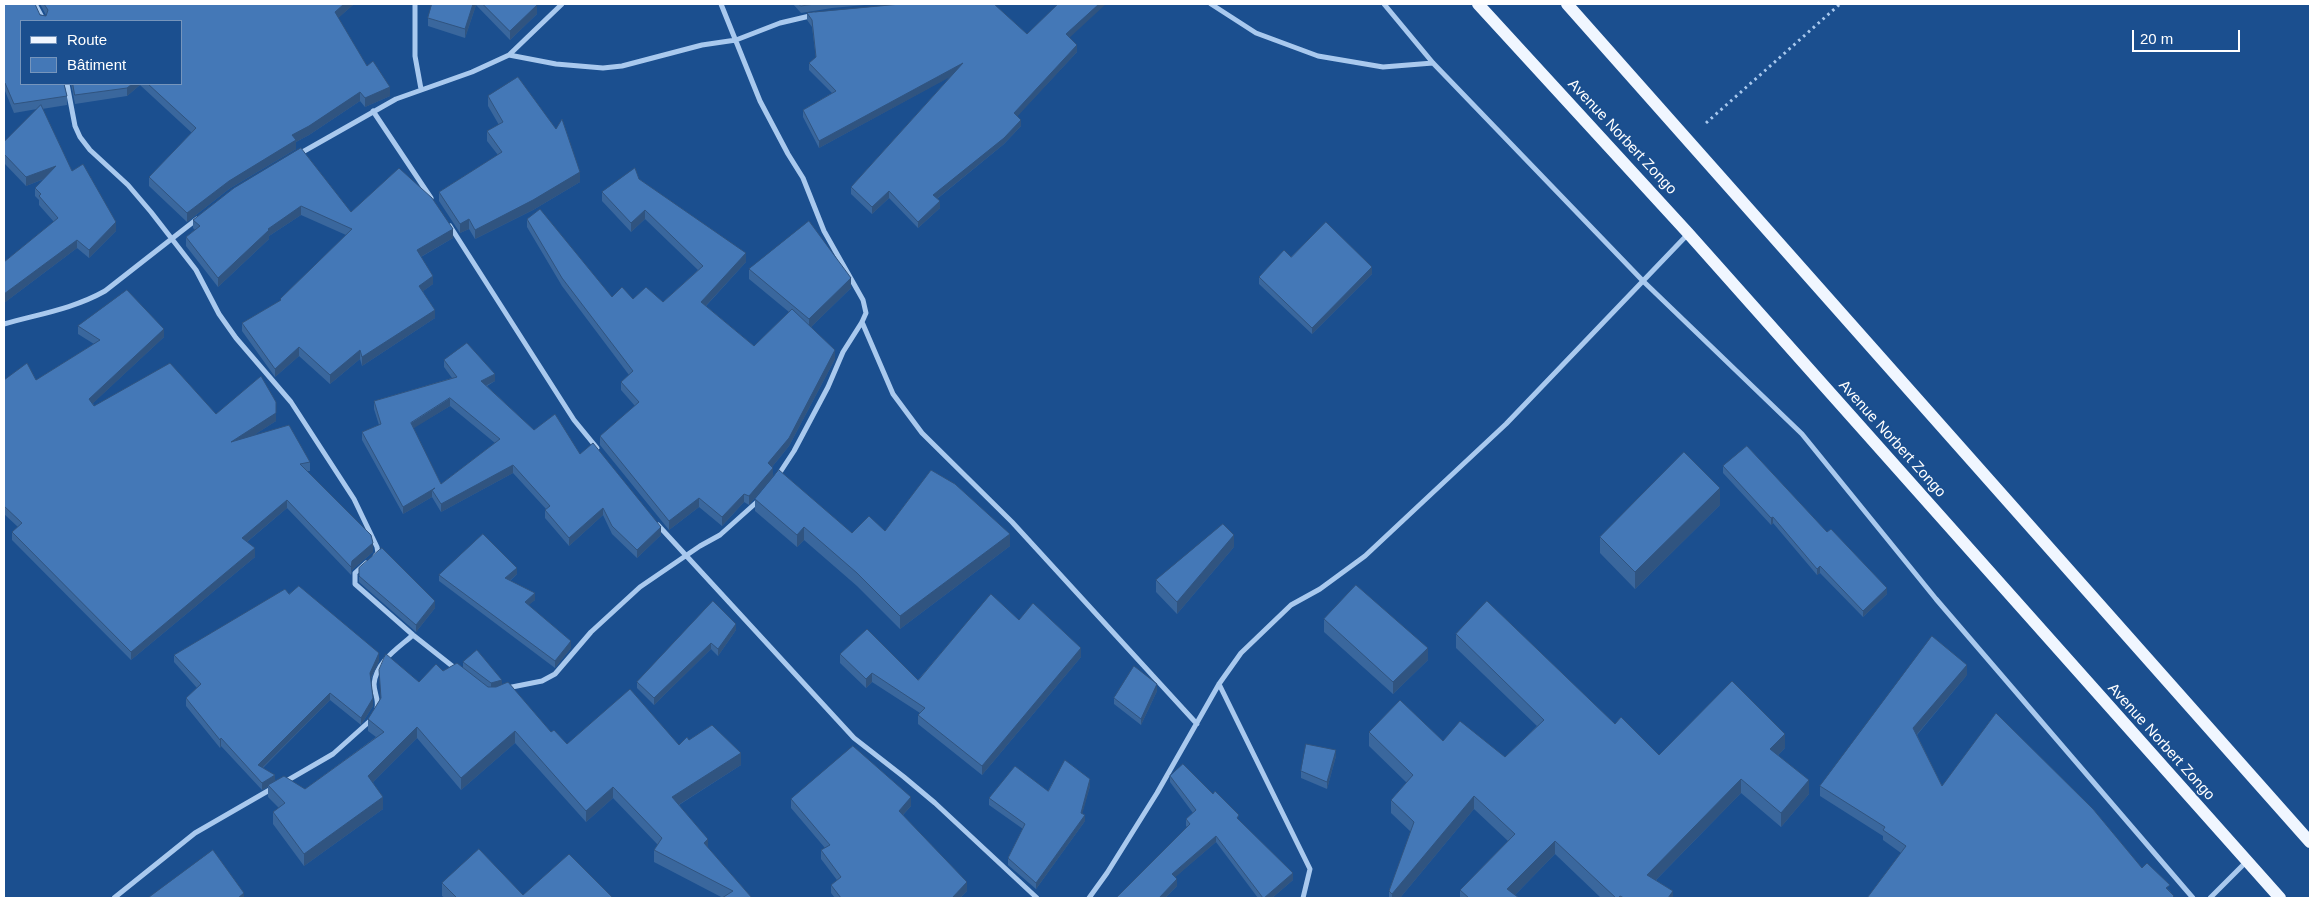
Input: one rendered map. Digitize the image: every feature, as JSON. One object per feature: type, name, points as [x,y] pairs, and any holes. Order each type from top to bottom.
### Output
[{"type":"main road","name":"Avenue Norbert Zongo","points":[[1478,4],[1688,233],[2280,898]]},
{"type":"main road","points":[[1567,4],[2310,842]]},
{"type":"street","points":[[35,4],[43,20]]},
{"type":"street","points":[[415,4],[414,56],[421,90]]},
{"type":"street","points":[[295,156],[396,99],[472,72],[509,54],[562,4]]},
{"type":"street","points":[[721,4],[760,101],[803,178],[824,231],[863,300],[866,313],[843,352],[794,451],[770,486]]},
{"type":"street","points":[[1211,4],[1256,32],[1318,56],[1383,67],[1434,64]]},
{"type":"street","points":[[1384,4],[1434,64],[1643,281],[1802,434],[1936,599],[2193,898]]},
{"type":"street","points":[[509,54],[556,64],[603,68],[640,62],[702,45],[736,40],[780,23],[823,13]]},
{"type":"street","points":[[67,85],[75,126],[80,137],[90,150],[128,184],[196,270],[219,314],[236,338],[291,402],[362,515],[375,542],[378,554],[355,573],[355,584],[413,635],[459,670]]},
{"type":"street","points":[[373,112],[436,205]]},
{"type":"street","points":[[4,324],[73,307],[90,300],[105,291],[201,216]]},
{"type":"street","points":[[446,221],[574,420],[602,455]]},
{"type":"street","points":[[1091,897],[1198,724],[1219,684],[1241,653],[1275,617],[1291,605],[1320,589],[1365,556],[1506,424],[1688,233]]},
{"type":"street","points":[[862,322],[893,394],[922,433],[1012,522],[1198,724]]},
{"type":"street","points":[[502,692],[515,685],[542,681],[555,674],[591,632],[640,587],[733,525],[764,493]]},
{"type":"street","points":[[654,520],[854,738],[929,798],[1037,898]]},
{"type":"street","points":[[114,898],[195,833],[315,766],[333,754],[362,729],[377,709],[378,703],[374,688],[376,673],[382,663],[413,635]]},
{"type":"street","points":[[1219,684],[1310,869],[1303,898]]},
{"type":"street","points":[[2210,898],[2247,861]]},
{"type":"path","points":[[1688,140],[1840,4]]},
{"type":"building","points":[[4,4],[35,4],[40,15],[46,16],[48,10],[44,4],[344,4],[335,12],[367,66],[373,61],[390,87],[365,98],[360,92],[292,135],[296,140],[229,181],[187,213],[149,177],[196,128],[149,85],[182,85],[182,20],[20,20],[20,85],[64,85],[67,96],[14,104],[4,83]]},
{"type":"building","points":[[432,4],[473,4],[465,29],[428,18]]},
{"type":"building","points":[[483,4],[536,4],[537,5],[510,31]]},
{"type":"building","points":[[799,4],[815,4],[801,6]]},
{"type":"building","points":[[901,4],[994,4],[1027,34],[1058,4],[1099,4],[1066,34],[1077,45],[1014,113],[1021,120],[1004,138],[933,195],[940,201],[918,222],[889,191],[872,207],[851,187],[963,63],[819,141],[803,110],[836,91],[809,63],[816,57],[812,20],[807,13]]},
{"type":"building","points":[[518,77],[556,129],[562,119],[580,172],[533,200],[475,230],[469,219],[460,224],[439,192],[502,152],[487,131],[503,122],[488,96]]},
{"type":"building","points":[[73,85],[131,85],[127,88],[75,95]]},
{"type":"building","points":[[41,105],[72,171],[83,164],[116,222],[89,250],[77,240],[4,294],[4,262],[58,218],[39,196],[41,194],[35,188],[56,166],[26,177],[4,154],[4,142]]},
{"type":"building","points":[[301,148],[351,212],[399,168],[432,198],[453,229],[417,250],[433,276],[419,286],[435,310],[362,357],[360,350],[330,375],[299,347],[275,369],[242,323],[281,300],[352,229],[301,206],[268,229],[218,278],[186,237],[200,226],[193,220],[234,188]]},
{"type":"building","points":[[635,168],[639,179],[746,253],[701,302],[754,346],[792,309],[835,350],[789,438],[768,463],[773,468],[749,496],[744,494],[722,517],[699,498],[669,521],[600,436],[639,402],[621,382],[633,371],[562,278],[527,219],[540,209],[612,297],[622,287],[633,299],[646,287],[663,302],[703,266],[645,210],[631,223],[602,192]]},
{"type":"building","points":[[809,221],[851,278],[809,319],[749,269]]},
{"type":"building","points":[[1326,222],[1372,267],[1312,328],[1259,277],[1284,250],[1291,257]]},
{"type":"building","points":[[127,290],[164,329],[89,399],[94,406],[170,363],[216,414],[261,376],[276,402],[276,413],[231,442],[289,425],[310,462],[300,464],[371,535],[373,543],[352,561],[351,567],[287,500],[242,538],[255,548],[131,652],[12,532],[22,523],[4,506],[4,380],[27,363],[36,380],[100,340],[78,326]]},
{"type":"building","points":[[467,343],[495,374],[481,381],[534,430],[555,414],[580,454],[593,443],[661,527],[637,550],[612,526],[603,508],[569,538],[545,510],[550,506],[513,465],[441,504],[432,490],[435,488],[403,507],[362,432],[381,424],[374,401],[457,377],[444,360]],"holes":[[[450,398],[500,439],[441,484],[411,423]]]},
{"type":"building","points":[[1747,446],[1827,532],[1831,529],[1887,588],[1863,611],[1820,566],[1817,569],[1773,517],[1771,518],[1723,466]]},
{"type":"building","points":[[1684,452],[1720,488],[1635,572],[1600,537]]},
{"type":"building","points":[[779,470],[852,533],[869,516],[885,531],[931,470],[955,484],[1010,534],[900,616],[857,573],[804,527],[797,535],[755,499]]},
{"type":"building","points":[[1223,524],[1234,535],[1177,602],[1156,580]]},
{"type":"building","points":[[483,534],[517,568],[505,578],[535,593],[525,602],[571,641],[555,661],[439,575]]},
{"type":"building","points":[[382,548],[435,601],[416,625],[359,576],[359,568]]},
{"type":"building","points":[[1356,585],[1428,648],[1393,682],[1324,619]]},
{"type":"building","points":[[299,586],[379,653],[370,673],[373,698],[361,718],[330,693],[258,765],[275,775],[262,783],[221,738],[220,740],[186,698],[201,684],[174,655],[285,589],[289,594]]},
{"type":"building","points":[[991,594],[1019,620],[1033,603],[1081,648],[982,766],[918,715],[925,708],[872,673],[866,679],[840,654],[867,629],[918,680]]},
{"type":"building","points":[[713,601],[736,624],[718,649],[711,643],[654,698],[637,682]]},
{"type":"building","points":[[1487,601],[1615,724],[1621,717],[1659,755],[1732,681],[1785,734],[1770,749],[1809,780],[1781,813],[1741,779],[1647,875],[1673,891],[1668,898],[1624,898],[1620,896],[1616,898],[1555,841],[1507,889],[1519,898],[1469,898],[1460,890],[1515,834],[1474,796],[1392,894],[1389,891],[1414,822],[1391,800],[1413,775],[1369,732],[1400,700],[1443,741],[1460,721],[1505,757],[1544,720],[1456,634]]},
{"type":"building","points":[[1932,636],[1967,665],[1913,728],[1942,786],[1996,713],[2093,809],[2142,868],[2147,863],[2170,885],[2166,888],[2174,896],[2172,898],[1867,898],[1906,846],[1883,830],[1885,827],[1820,786]]},
{"type":"building","points":[[477,650],[502,680],[491,683],[463,662]]},
{"type":"building","points":[[386,654],[419,682],[436,664],[443,671],[457,663],[488,687],[496,687],[508,682],[551,732],[554,730],[567,744],[630,689],[679,745],[687,737],[689,740],[712,725],[741,753],[672,797],[708,839],[704,843],[752,898],[722,898],[733,891],[654,850],[662,838],[613,787],[586,811],[515,731],[461,778],[417,727],[368,776],[383,797],[304,854],[273,812],[285,803],[268,785],[284,776],[305,789],[384,732],[368,719],[381,698],[379,670]]},
{"type":"building","points":[[1134,666],[1157,684],[1141,719],[1114,698]]},
{"type":"building","points":[[1306,744],[1336,750],[1327,782],[1301,771]]},
{"type":"building","points":[[853,746],[911,797],[899,811],[967,882],[952,898],[841,898],[831,885],[841,877],[821,850],[830,845],[791,799]]},
{"type":"building","points":[[1065,760],[1090,779],[1081,813],[1085,815],[1036,883],[1008,858],[1025,824],[989,798],[1015,766],[1048,791]]},
{"type":"building","points":[[1183,764],[1213,794],[1215,791],[1239,815],[1237,818],[1293,873],[1264,898],[1216,836],[1172,874],[1177,879],[1159,898],[1116,898],[1190,824],[1186,819],[1196,810],[1170,776]]},
{"type":"building","points":[[479,849],[523,895],[569,854],[613,898],[457,898],[442,883]]},
{"type":"building","points":[[213,850],[244,893],[238,898],[148,898]]}]
